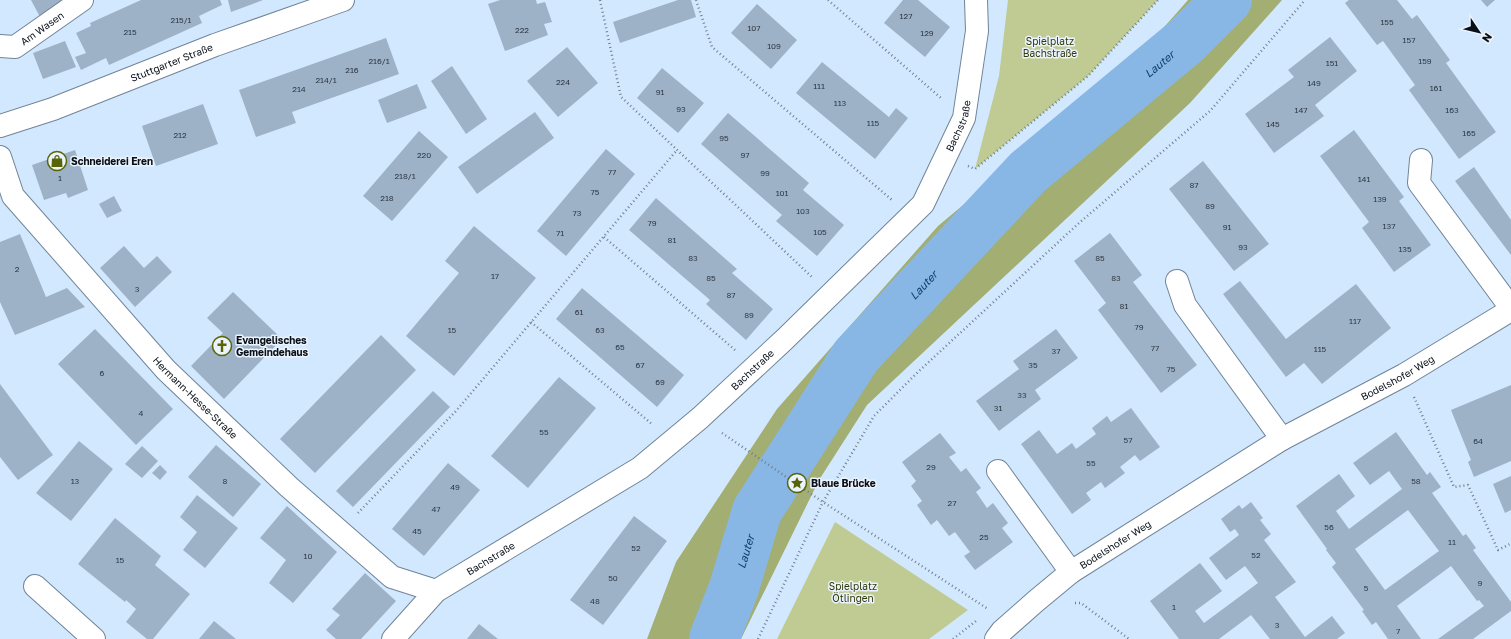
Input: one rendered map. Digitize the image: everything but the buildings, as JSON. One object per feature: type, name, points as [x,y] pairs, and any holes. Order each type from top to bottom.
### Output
[{"type":"street","name":"Am Wasen","points":[[0,46],[15,47],[82,0]]},
{"type":"street","name":"Stuttgarter Straße","points":[[0,126],[53,109],[215,45],[343,0]]},
{"type":"street","name":"Bachstraße","points":[[393,639],[436,590],[640,468],[700,418],[755,367],[922,204],[964,118],[977,31],[976,0]]},
{"type":"street","name":"Hermann-Hesse-Straße","points":[[0,157],[13,196],[166,370],[288,487],[392,577],[436,590]]},
{"type":"street","name":"Bodelshofer Weg","points":[[1003,632],[1036,601],[1071,572],[1282,439],[1404,375],[1511,309],[1419,183],[1421,160]]},
{"type":"street","points":[[1177,282],[1186,305],[1282,439]]},
{"type":"street","name":"Bodelshofer Weg","points":[[998,470],[1071,572]]},
{"type":"street","points":[[35,586],[94,639]]},
{"type":"path","points":[[600,0],[621,97],[830,294]]},
{"type":"path","points":[[696,0],[712,47],[910,215]]},
{"type":"path","points":[[828,0],[964,118]]},
{"type":"path","points":[[945,157],[975,169],[1088,76],[1158,0]]},
{"type":"path","points":[[758,639],[823,502],[874,416],[919,371],[1079,223],[1210,111],[1305,0]]},
{"type":"path","points":[[340,532],[456,411],[677,150]]},
{"type":"path","points":[[604,237],[755,367]]},
{"type":"path","points":[[531,322],[672,441]]},
{"type":"path","points":[[1404,375],[1454,487],[1468,485],[1498,550],[1510,544],[1511,546]]},
{"type":"path","points":[[746,449],[816,496],[1003,632]]},
{"type":"path","points":[[1036,601],[1081,603],[1129,639]]},
{"type":"green space","name":"Spielplatz Bachstraße","points":[[1008,0],[1158,0],[1088,76],[975,169],[999,76]]},
{"type":"green space","points":[[1188,0],[1282,0],[1190,103],[867,405],[819,480],[741,639],[647,639],[676,562],[777,409],[938,226],[1130,66]]},
{"type":"green space","name":"Spielplatz Ötlingen","points":[[835,522],[968,610],[929,639],[777,639]]},
{"type":"waterway","name":"Lauter","points":[[714,639],[734,588],[757,511],[856,356],[1028,172],[1186,41],[1227,0]]},
{"type":"place","name":"Schneiderei Eren","points":[[57,161]]},
{"type":"place","name":"Evangelisches Gemeindehaus","points":[[222,346]]},
{"type":"place","name":"Blaue Brücke","points":[[797,483]]}]
